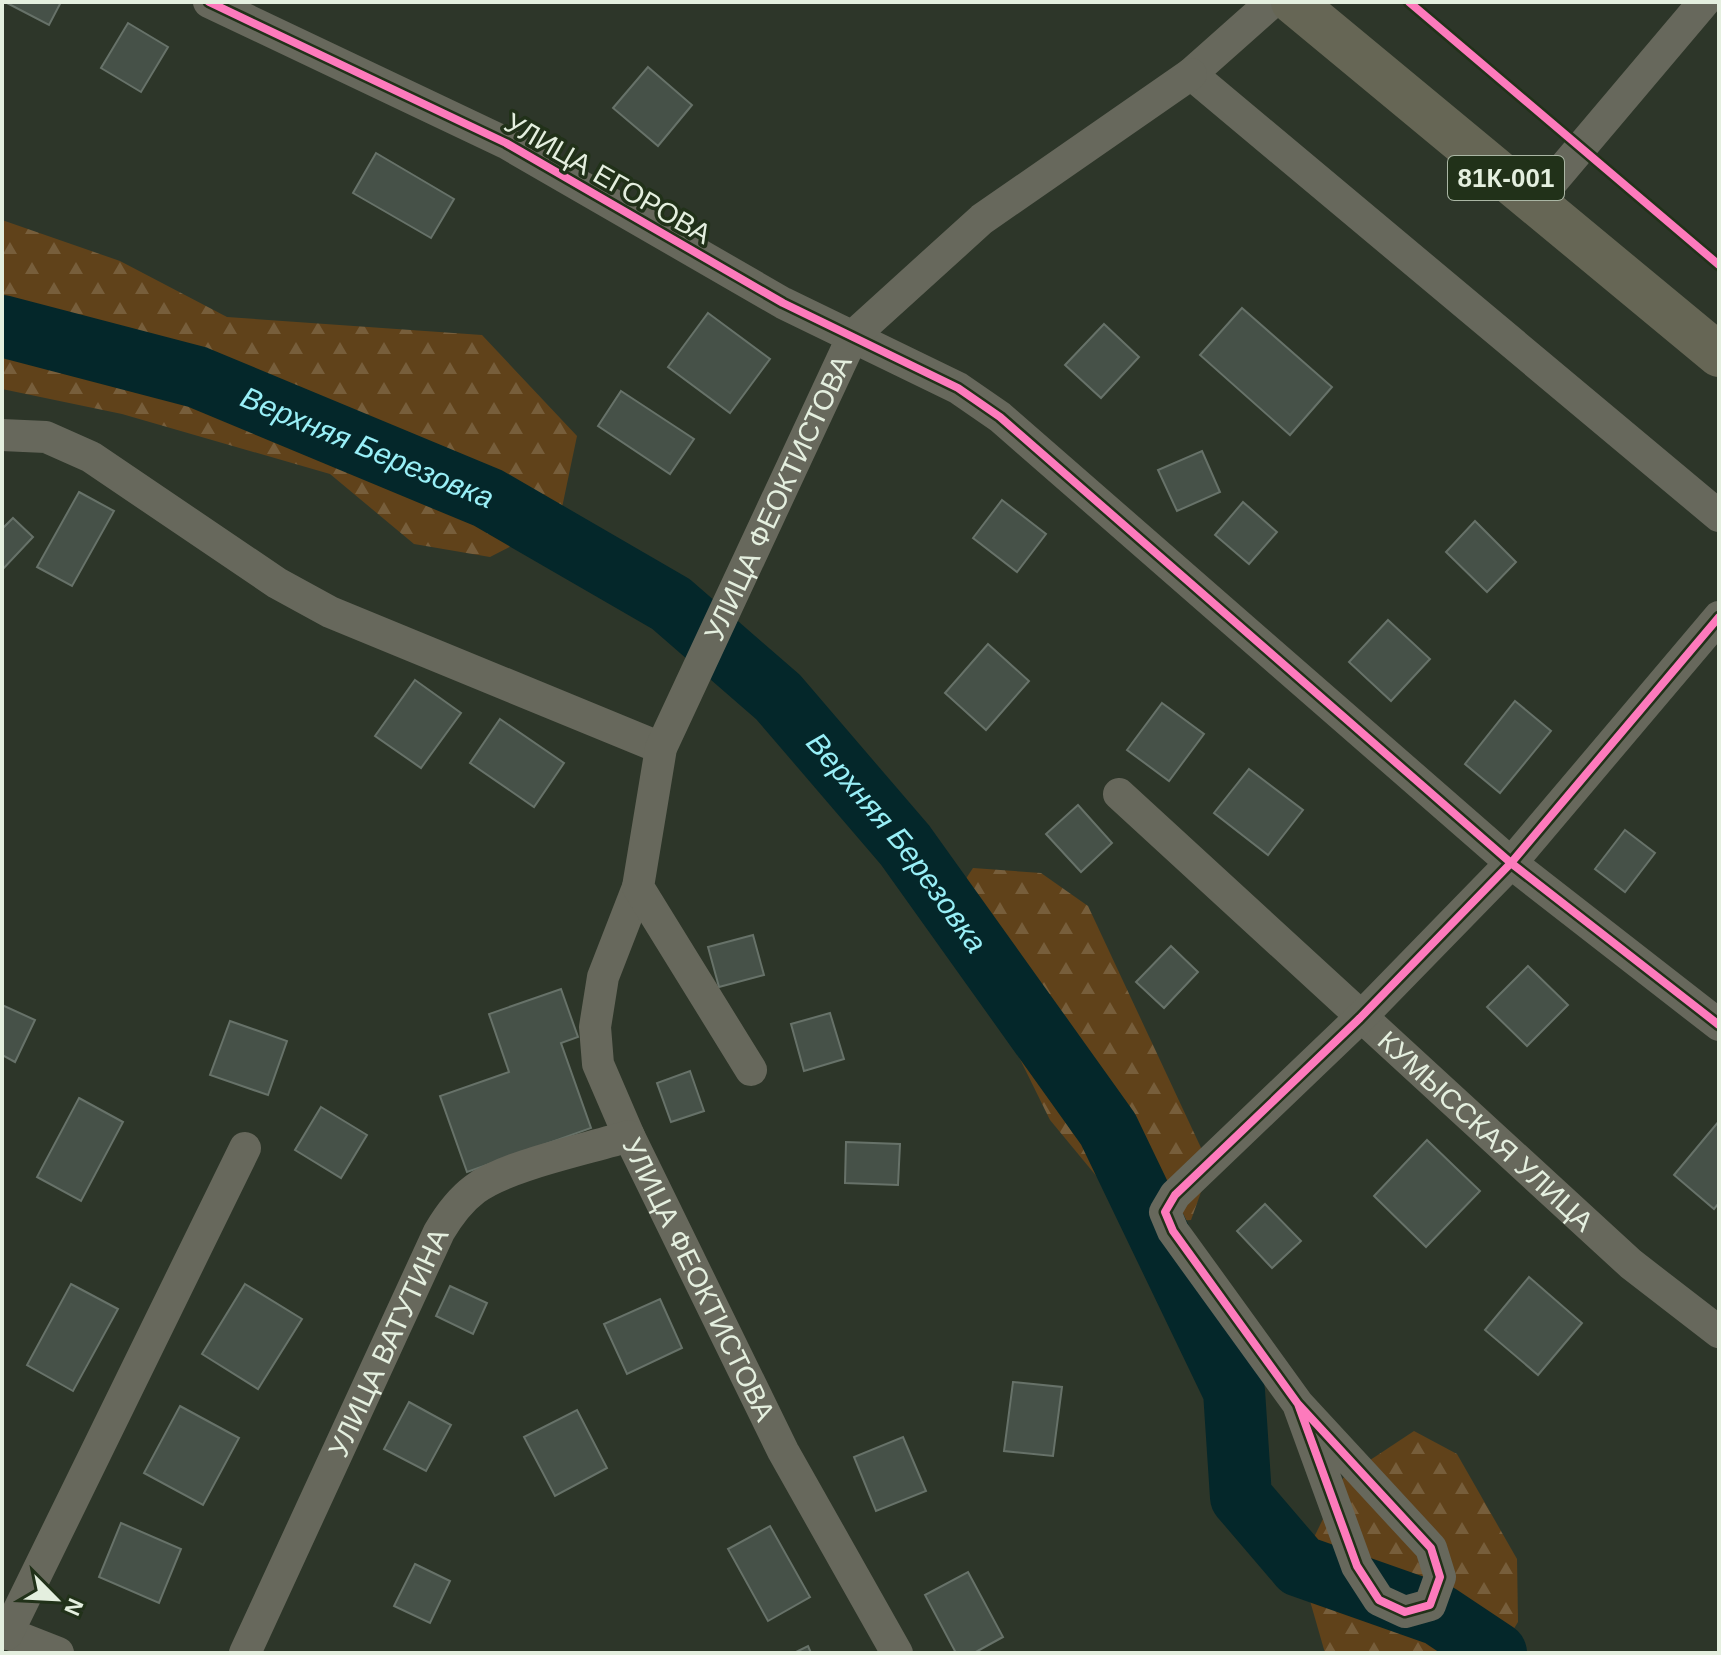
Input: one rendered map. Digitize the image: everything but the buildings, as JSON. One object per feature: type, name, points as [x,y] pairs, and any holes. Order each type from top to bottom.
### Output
[{"type":"main road","name":"81К-001","points":[[1293,2],[1719,355]]},
{"type":"street","name":"УЛИЦА ЕГОРОВА","points":[[209,2],[506,143],[783,303],[958,388],[1000,417],[1511,863],[1719,1025]]},
{"type":"street","name":"УЛИЦА ФЕОКТИСТОВА","points":[[897,1653],[783,1451],[629,1136],[598,1064],[595,1027],[603,977],[638,887],[661,748],[853,336],[982,219],[1191,74],[1272,2]]},
{"type":"street","points":[[1535,202],[1704,2]]},
{"type":"street","points":[[1191,74],[1719,516]]},
{"type":"street","points":[[2,435],[46,437],[91,457],[277,583],[330,612],[661,748]]},
{"type":"street","points":[[1298,1404],[1357,1566],[1371,1589],[1379,1600],[1405,1612],[1430,1605],[1440,1577],[1431,1548],[1298,1404],[1173,1231],[1165,1212],[1175,1195],[1360,1018],[1511,863],[1719,617]]},
{"type":"street","name":"КУМЫССКАЯ УЛИЦА","points":[[1119,794],[1631,1264],[1719,1332]]},
{"type":"street","points":[[638,887],[751,1070]]},
{"type":"street","name":"УЛИЦА ВАТУТИНА","points":[[245,1653],[439,1232],[455,1207],[476,1187],[503,1175],[629,1136]]},
{"type":"street","points":[[58,1653],[4,1632],[245,1148]]},
{"type":"green space","points":[[2,220],[120,261],[227,317],[482,335],[577,436],[559,522],[490,557],[414,544],[330,474],[122,414],[2,389]]},
{"type":"green space","points":[[973,868],[1041,873],[1088,906],[1210,1167],[1191,1220],[1136,1224],[1050,1120],[946,909]]},
{"type":"green space","points":[[1414,1431],[1457,1454],[1517,1559],[1518,1622],[1499,1653],[1325,1653],[1300,1566],[1343,1478]]},
{"type":"waterway","name":"Верхняя Березовка","points":[[2,326],[197,377],[488,498],[671,604],[778,697],[905,845],[1108,1129],[1234,1391],[1241,1497],[1300,1566],[1439,1615],[1496,1653]]},
{"type":"cycle path","points":[[209,2],[506,143],[783,303],[958,388],[1000,417],[1511,863],[1719,1025]]},
{"type":"cycle path","points":[[1409,2],[1719,265]]},
{"type":"cycle path","points":[[1298,1404],[1431,1548],[1440,1577],[1430,1605],[1405,1612],[1379,1600],[1357,1566],[1298,1404],[1173,1231],[1165,1212],[1175,1195],[1360,1018],[1511,863],[1719,617]]}]
